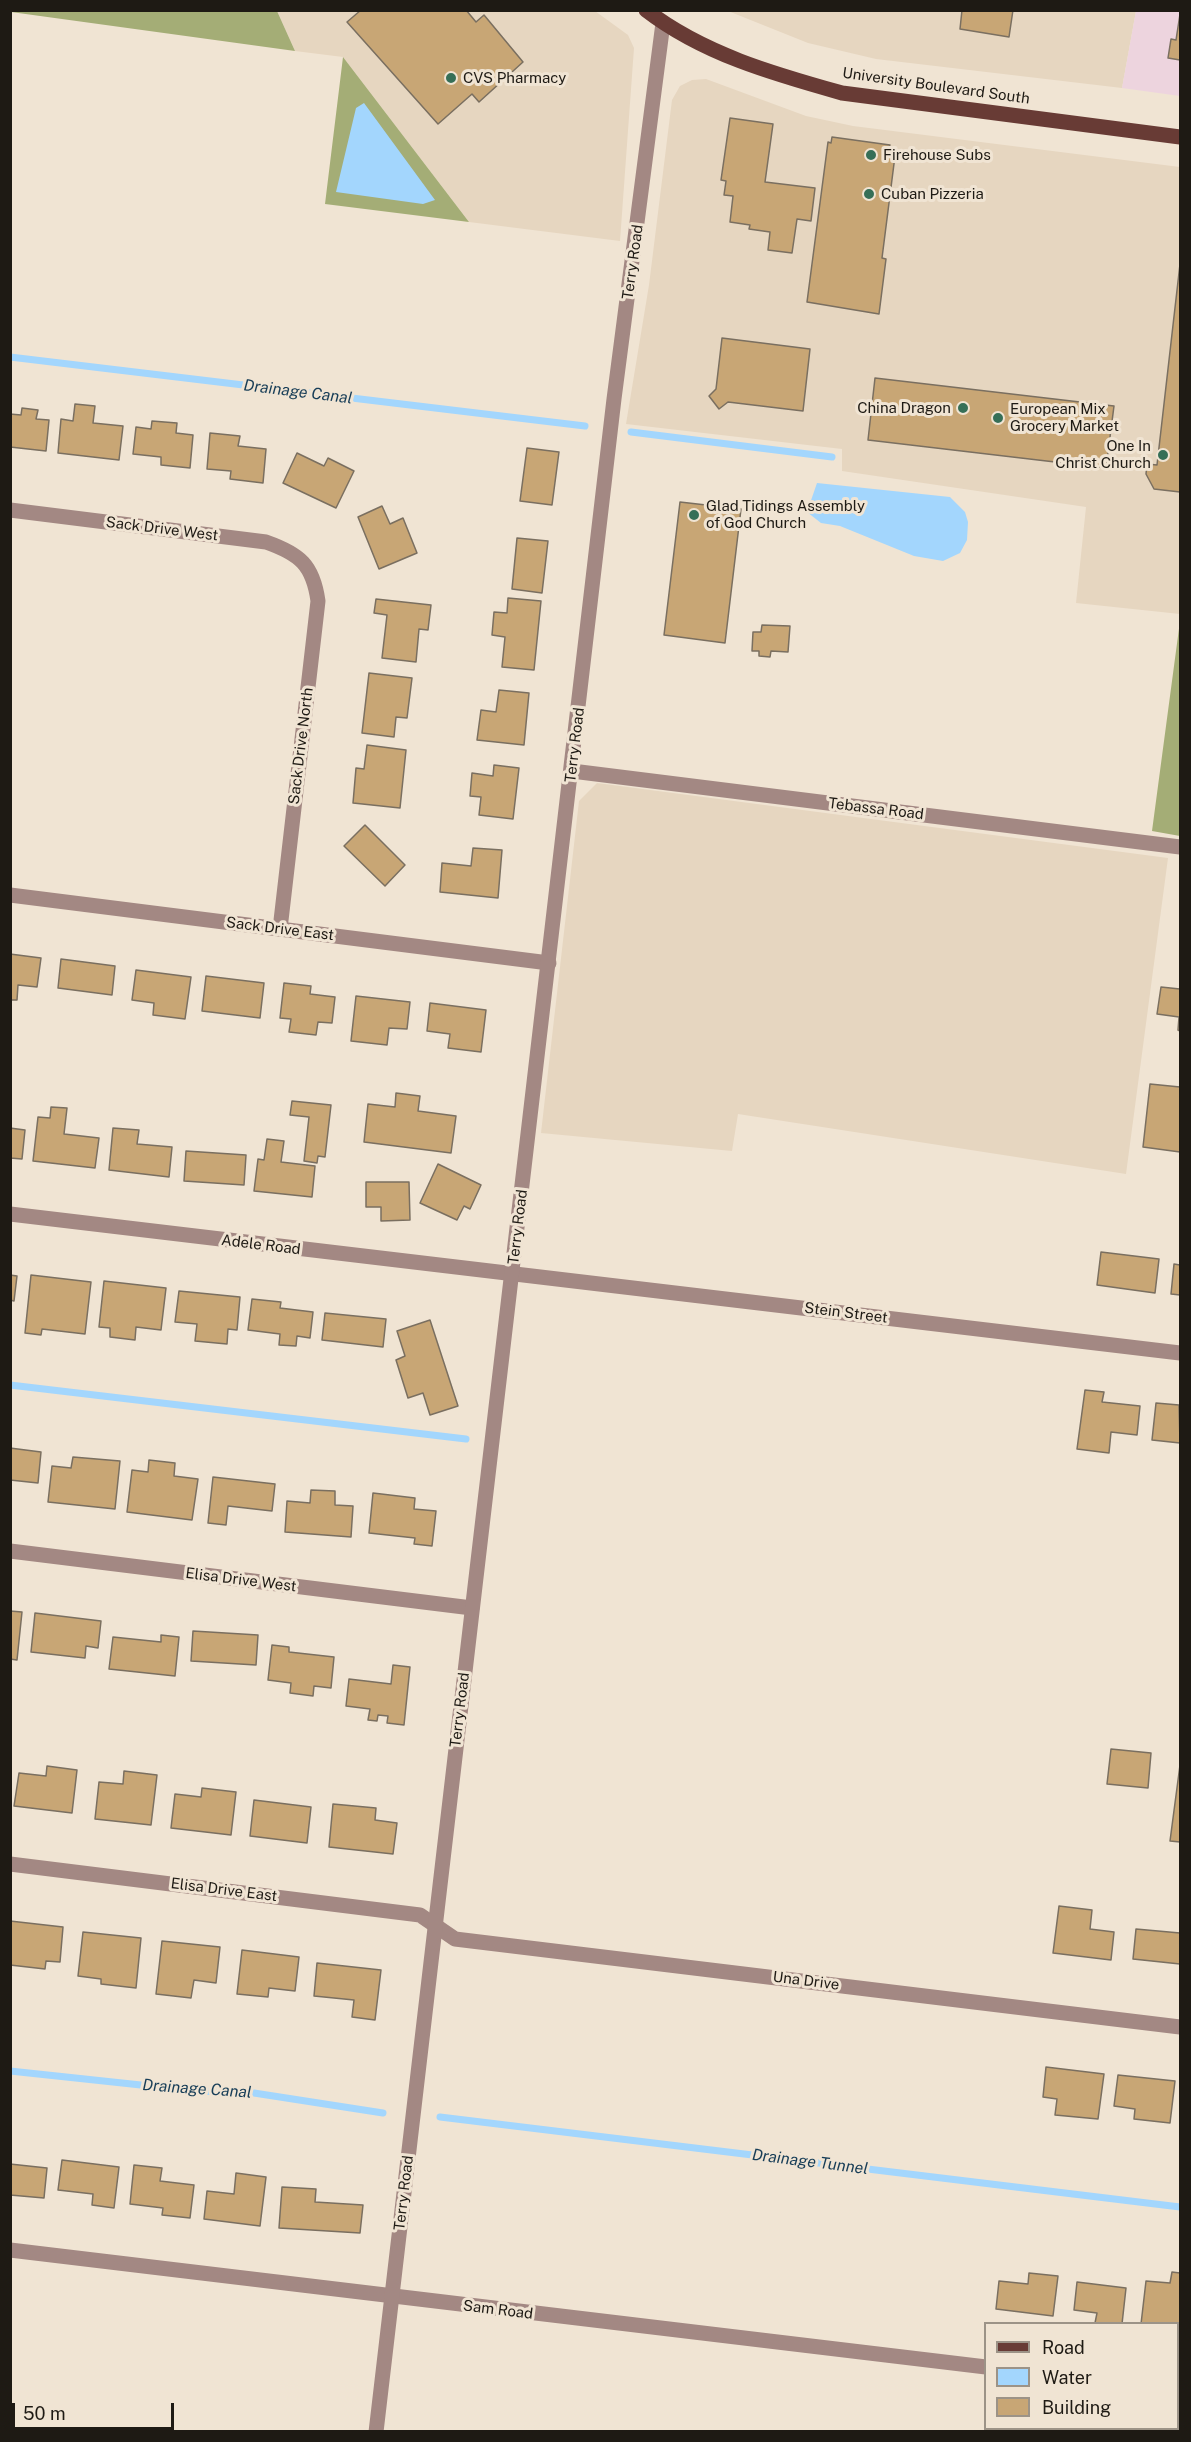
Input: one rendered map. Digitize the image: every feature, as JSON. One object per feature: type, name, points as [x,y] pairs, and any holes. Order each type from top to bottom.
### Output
[{"type":"main road","name":"University Boulevard South","points":[[646,10],[666,17],[703,46],[795,81],[842,93],[1180,137]]},
{"type":"street","name":"Terry Road","points":[[376,2432],[613,410],[666,17]]},
{"type":"street","name":"Sack Drive West","points":[[10,510],[266,542],[291,551],[306,565]]},
{"type":"street","name":"Sack Drive North","points":[[280,929],[318,601],[316,583],[306,565]]},
{"type":"street","name":"Tebassa Road","points":[[572,771],[1180,848]]},
{"type":"street","name":"Sack Drive East","points":[[10,895],[549,963]]},
{"type":"street","name":"Adele Road","points":[[10,1214],[512,1276]]},
{"type":"street","name":"Stein Street","points":[[512,1276],[536,1275],[1180,1353]]},
{"type":"street","name":"Elisa Drive West","points":[[10,1551],[471,1608]]},
{"type":"street","name":"Elisa Drive East","points":[[10,1864],[420,1915],[435,1924]]},
{"type":"street","name":"Una Drive","points":[[435,1924],[455,1939],[1180,2026]]},
{"type":"street","name":"Sam Road","points":[[10,2250],[984,2367]]},
{"type":"shaded area","points":[[277,11],[595,11],[628,35],[634,48],[620,241],[469,222],[343,57],[295,51]]},
{"type":"shaded area","points":[[728,11],[1136,11],[1122,88],[876,59],[808,43]]},
{"type":"shaded area","points":[[1136,11],[1180,11],[1180,96],[1122,88]]},
{"type":"shaded area","points":[[706,79],[806,116],[853,126],[1180,167],[1180,614],[1076,603],[1086,507],[842,471],[842,449],[626,424],[649,285],[672,100],[680,86],[692,80]]},
{"type":"shaded area","points":[[597,783],[1168,858],[1126,1174],[738,1114],[732,1151],[541,1133],[579,801]]},
{"type":"green space","points":[[11,10],[277,11],[295,51],[11,12]]},
{"type":"green space","points":[[343,57],[469,222],[325,204]]},
{"type":"green space","points":[[1180,621],[1180,836],[1152,831]]},
{"type":"water","points":[[364,103],[435,200],[423,204],[336,192],[356,108]]},
{"type":"water","points":[[817,483],[950,497],[965,512],[968,522],[967,540],[960,553],[943,561],[914,556],[840,526],[821,523],[807,512]]},
{"type":"building","name":"CVS Pharmacy","points":[[361,10],[466,10],[476,22],[484,15],[523,62],[479,102],[472,94],[438,124],[347,22]]},
{"type":"building","points":[[962,10],[1013,10],[1009,37],[960,29]]},
{"type":"building","points":[[1180,14],[1180,60],[1168,58],[1171,39],[1176,40]]},
{"type":"building","points":[[730,118],[773,124],[765,182],[815,188],[811,221],[797,219],[792,253],[768,250],[770,232],[749,229],[750,225],[730,222],[733,196],[724,195],[726,181],[721,180]]},
{"type":"building","points":[[832,137],[890,145],[889,147],[896,148],[882,258],[886,259],[879,314],[807,302],[828,142],[831,143]]},
{"type":"building","points":[[1180,264],[1180,492],[1154,489],[1146,474],[1147,464],[1157,465]]},
{"type":"building","points":[[722,338],[810,349],[803,411],[728,402],[719,409],[709,396],[716,389]]},
{"type":"building","points":[[875,378],[1114,406],[1106,468],[868,440]]},
{"type":"building","points":[[75,404],[95,406],[93,423],[123,426],[119,460],[58,453],[61,419],[73,421]]},
{"type":"building","points":[[22,408],[38,410],[36,419],[49,420],[46,451],[10,447],[10,414],[21,415]]},
{"type":"building","points":[[152,421],[177,423],[176,433],[193,435],[190,468],[161,465],[161,457],[133,454],[136,427],[151,429]]},
{"type":"building","points":[[210,433],[240,436],[238,446],[266,449],[263,483],[230,479],[231,471],[207,469]]},
{"type":"building","points":[[527,448],[559,452],[552,505],[520,501]]},
{"type":"building","points":[[297,453],[324,466],[328,458],[354,471],[336,508],[283,483]]},
{"type":"building","points":[[680,502],[741,509],[725,643],[664,635]]},
{"type":"building","points":[[382,506],[390,524],[403,518],[417,553],[379,569],[358,517]]},
{"type":"building","points":[[517,538],[548,541],[542,593],[512,589]]},
{"type":"building","points":[[508,598],[541,601],[534,670],[502,667],[505,637],[492,635],[494,612],[507,613]]},
{"type":"building","points":[[376,599],[431,605],[428,630],[419,629],[416,662],[382,658],[387,615],[374,613]]},
{"type":"building","points":[[762,625],[790,626],[788,652],[771,651],[770,657],[759,656],[759,651],[752,651],[753,632],[761,632]]},
{"type":"building","points":[[369,673],[412,678],[407,718],[396,717],[394,737],[362,733]]},
{"type":"building","points":[[499,690],[529,693],[524,745],[477,740],[481,710],[496,712]]},
{"type":"building","points":[[367,745],[406,750],[400,808],[353,803],[356,768],[364,769]]},
{"type":"building","points":[[494,765],[519,768],[513,819],[479,815],[481,797],[470,796],[472,773],[493,776]]},
{"type":"building","points":[[365,825],[405,865],[385,886],[344,846]]},
{"type":"building","points":[[473,848],[502,850],[498,898],[440,892],[442,863],[471,866]]},
{"type":"building","points":[[10,954],[41,958],[37,987],[18,985],[17,1000],[10,1000]]},
{"type":"building","points":[[61,959],[115,966],[112,995],[58,988]]},
{"type":"building","points":[[136,970],[191,977],[185,1019],[153,1015],[154,1003],[132,1000]]},
{"type":"building","points":[[206,976],[264,983],[260,1018],[202,1011]]},
{"type":"building","points":[[284,983],[311,986],[310,994],[335,997],[332,1023],[318,1022],[316,1035],[289,1032],[291,1019],[280,1018]]},
{"type":"building","points":[[1161,987],[1180,989],[1180,1031],[1178,1030],[1179,1017],[1157,1014]]},
{"type":"building","points":[[356,996],[410,1002],[407,1029],[389,1028],[387,1045],[351,1041]]},
{"type":"building","points":[[430,1003],[486,1010],[481,1052],[448,1048],[450,1034],[427,1031]]},
{"type":"building","points":[[1150,1084],[1180,1087],[1180,1152],[1143,1147]]},
{"type":"building","points":[[396,1093],[420,1096],[418,1111],[456,1116],[451,1153],[364,1142],[368,1104],[395,1107]]},
{"type":"building","points":[[292,1101],[331,1105],[325,1157],[318,1156],[317,1163],[304,1161],[309,1117],[290,1115]]},
{"type":"building","points":[[51,1107],[67,1108],[64,1134],[99,1138],[95,1168],[33,1161],[38,1117],[50,1118]]},
{"type":"building","points":[[10,1128],[25,1130],[22,1159],[10,1158]]},
{"type":"building","points":[[113,1128],[139,1130],[137,1144],[172,1147],[169,1177],[109,1170]]},
{"type":"building","points":[[267,1139],[284,1141],[281,1162],[315,1166],[312,1197],[254,1191],[258,1159],[264,1160]]},
{"type":"building","points":[[186,1151],[246,1155],[244,1185],[184,1181]]},
{"type":"building","points":[[438,1164],[481,1185],[470,1209],[464,1206],[457,1220],[420,1203]]},
{"type":"building","points":[[366,1182],[409,1182],[410,1220],[381,1221],[381,1207],[366,1207]]},
{"type":"building","points":[[1101,1252],[1159,1259],[1155,1293],[1097,1285]]},
{"type":"building","points":[[1174,1264],[1180,1265],[1180,1295],[1171,1294]]},
{"type":"building","points":[[10,1275],[17,1276],[14,1301],[10,1300]]},
{"type":"building","points":[[31,1275],[91,1282],[85,1334],[42,1329],[41,1335],[25,1333]]},
{"type":"building","points":[[104,1281],[166,1288],[161,1330],[136,1327],[135,1340],[110,1337],[110,1328],[99,1327]]},
{"type":"building","points":[[179,1291],[240,1297],[237,1330],[228,1329],[227,1344],[195,1341],[197,1324],[175,1322]]},
{"type":"building","points":[[252,1299],[281,1302],[280,1308],[313,1312],[310,1338],[297,1336],[296,1346],[279,1345],[280,1334],[248,1330]]},
{"type":"building","points":[[325,1313],[386,1319],[383,1347],[322,1340]]},
{"type":"building","points":[[430,1320],[458,1406],[430,1415],[423,1393],[408,1398],[396,1360],[405,1356],[397,1331]]},
{"type":"building","points":[[1085,1390],[1104,1392],[1102,1402],[1140,1406],[1137,1435],[1111,1432],[1109,1453],[1077,1449]]},
{"type":"building","points":[[1156,1403],[1179,1405],[1180,1443],[1152,1440]]},
{"type":"building","points":[[10,1448],[41,1452],[38,1483],[10,1480]]},
{"type":"building","points":[[73,1457],[120,1461],[115,1509],[48,1502],[52,1466],[71,1468]]},
{"type":"building","points":[[149,1460],[175,1463],[174,1476],[198,1479],[192,1520],[127,1512],[132,1470],[148,1472]]},
{"type":"building","points":[[213,1477],[275,1484],[272,1511],[228,1506],[226,1525],[208,1523]]},
{"type":"building","points":[[311,1490],[335,1491],[335,1505],[353,1506],[351,1537],[285,1532],[287,1501],[310,1503]]},
{"type":"building","points":[[373,1493],[415,1498],[414,1509],[436,1511],[432,1546],[414,1544],[415,1538],[369,1533]]},
{"type":"building","points":[[10,1611],[22,1612],[17,1660],[10,1659]]},
{"type":"building","points":[[35,1613],[101,1621],[98,1648],[86,1646],[85,1658],[31,1652]]},
{"type":"building","points":[[193,1631],[258,1635],[256,1665],[191,1661]]},
{"type":"building","points":[[161,1635],[179,1637],[175,1676],[109,1669],[113,1637],[161,1642]]},
{"type":"building","points":[[272,1645],[289,1647],[289,1652],[334,1657],[331,1688],[314,1686],[313,1696],[290,1693],[291,1683],[268,1680]]},
{"type":"building","points":[[393,1665],[410,1667],[404,1725],[387,1723],[388,1716],[378,1715],[377,1721],[368,1720],[370,1709],[346,1706],[349,1679],[391,1684]]},
{"type":"building","points":[[1111,1749],[1151,1753],[1148,1788],[1107,1784]]},
{"type":"building","points":[[1180,1765],[1180,1842],[1170,1841]]},
{"type":"building","points":[[47,1766],[77,1770],[72,1813],[14,1806],[19,1773],[46,1776]]},
{"type":"building","points":[[124,1771],[157,1775],[151,1825],[95,1819],[99,1782],[123,1784]]},
{"type":"building","points":[[202,1788],[236,1792],[231,1835],[171,1828],[175,1794],[201,1797]]},
{"type":"building","points":[[254,1800],[311,1807],[307,1843],[250,1836]]},
{"type":"building","points":[[333,1804],[376,1808],[375,1820],[397,1823],[393,1854],[329,1847]]},
{"type":"building","points":[[1059,1906],[1092,1910],[1090,1929],[1114,1932],[1111,1960],[1053,1953]]},
{"type":"building","points":[[10,1921],[63,1927],[60,1962],[46,1961],[45,1969],[10,1965]]},
{"type":"building","points":[[1136,1929],[1180,1933],[1180,1964],[1133,1959]]},
{"type":"building","points":[[83,1932],[141,1938],[136,1988],[101,1984],[101,1979],[78,1976]]},
{"type":"building","points":[[162,1941],[220,1947],[216,1983],[194,1980],[191,1998],[156,1994]]},
{"type":"building","points":[[242,1950],[299,1957],[295,1991],[269,1988],[268,1997],[237,1994]]},
{"type":"building","points":[[317,1963],[381,1970],[375,2020],[352,2017],[354,2000],[314,1996]]},
{"type":"building","points":[[1046,2067],[1104,2074],[1098,2119],[1055,2115],[1057,2099],[1043,2097]]},
{"type":"building","points":[[1118,2075],[1175,2081],[1170,2123],[1134,2119],[1135,2109],[1114,2106]]},
{"type":"building","points":[[62,2160],[119,2167],[114,2208],[92,2205],[93,2194],[58,2190]]},
{"type":"building","points":[[10,2164],[47,2168],[44,2198],[10,2195]]},
{"type":"building","points":[[134,2165],[162,2168],[160,2181],[194,2185],[190,2218],[162,2215],[163,2208],[130,2204]]},
{"type":"building","points":[[236,2173],[266,2177],[260,2226],[204,2219],[207,2191],[234,2194]]},
{"type":"building","points":[[282,2187],[316,2189],[315,2202],[363,2205],[360,2233],[279,2228]]},
{"type":"building","points":[[1172,2272],[1180,2273],[1180,2330],[1179,2322],[1141,2322],[1146,2281],[1170,2283]]},
{"type":"building","points":[[1029,2273],[1058,2276],[1053,2316],[996,2309],[999,2281],[1028,2284]]},
{"type":"building","points":[[1077,2282],[1126,2288],[1122,2322],[1095,2322],[1097,2313],[1074,2310]]},
{"type":"building","points":[[1010,2430],[1040,2430],[1040,2432],[1010,2432]]},
{"type":"waterway","name":"Drainage Canal","points":[[10,357],[585,426]]},
{"type":"waterway","name":"Drainage Canal","points":[[631,432],[832,457]]},
{"type":"waterway","points":[[10,1385],[466,1439]]},
{"type":"waterway","name":"Drainage Canal","points":[[10,2071],[197,2091],[254,2093],[383,2113]]},
{"type":"waterway","name":"Drainage Tunnel","points":[[440,2117],[1180,2207]]},
{"type":"place","name":"CVS Pharmacy","points":[[451,78]]},
{"type":"place","name":"Firehouse Subs","points":[[871,155]]},
{"type":"place","name":"Cuban Pizzeria","points":[[869,194]]},
{"type":"place","name":"China Dragon","points":[[963,408]]},
{"type":"place","name":"European Mix Grocery Market","points":[[998,418]]},
{"type":"place","name":"One In Christ Church","points":[[1163,455]]},
{"type":"place","name":"Glad Tidings Assembly of God Church","points":[[694,515]]}]
